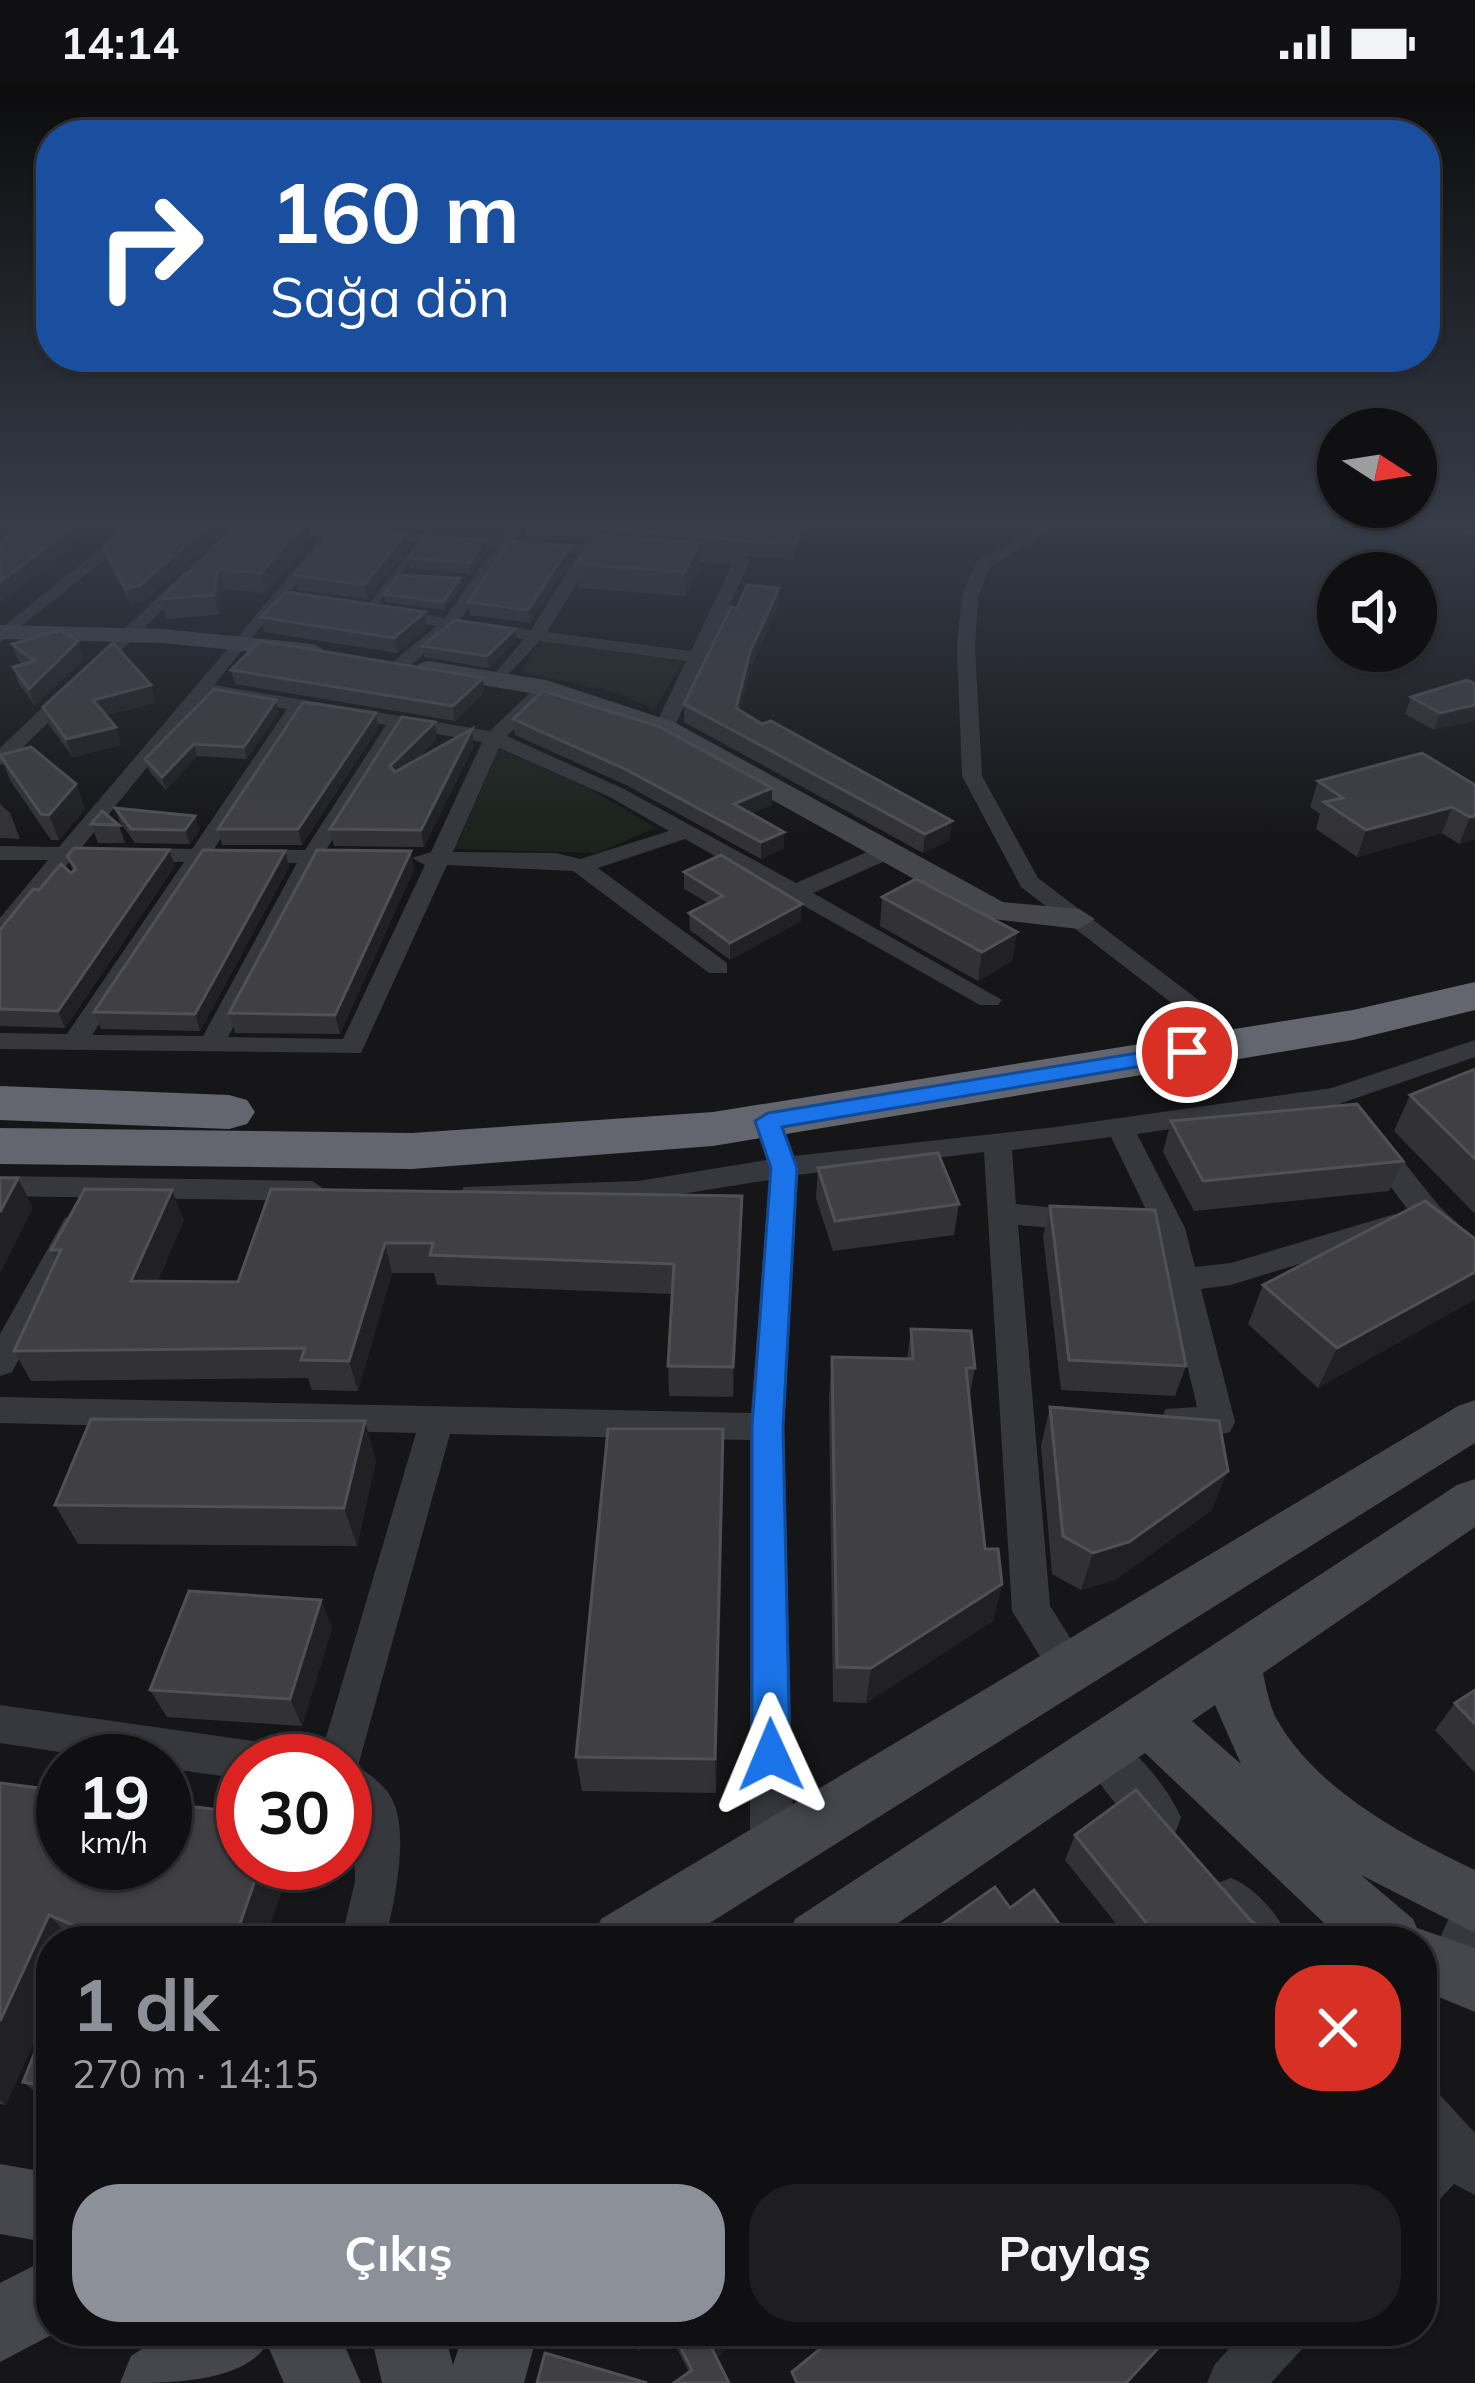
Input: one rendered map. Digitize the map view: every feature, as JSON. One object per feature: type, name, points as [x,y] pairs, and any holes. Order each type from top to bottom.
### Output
[{"type":"highway","points":[[0,1102],[238,1113],[375,1112],[770,1088],[1363,991],[1475,965]]},
{"type":"highway","points":[[0,1146],[412,1151],[776,1144],[1475,996]]},
{"type":"street","points":[[0,759],[134,626]]},
{"type":"street","points":[[0,933],[253,626]]},
{"type":"street","points":[[389,663],[445,626]]},
{"type":"street","points":[[464,626],[695,657]]},
{"type":"street","points":[[498,680],[542,626]]},
{"type":"street","points":[[664,728],[710,626]]},
{"type":"street","points":[[968,626],[972,776],[1029,882],[1204,1016]]},
{"type":"street","points":[[2,634],[241,641],[332,654]]},
{"type":"street","points":[[389,663],[546,688],[664,728],[995,911],[1079,919]]},
{"type":"street","points":[[0,1041],[352,1047],[494,738],[546,688]]},
{"type":"street","points":[[203,689],[494,738],[616,793],[989,1000]]},
{"type":"street","points":[[74,1043],[299,705]]},
{"type":"street","points":[[211,1045],[311,857],[398,721]]},
{"type":"street","points":[[581,866],[686,832]]},
{"type":"street","points":[[0,853],[556,860],[581,866],[718,968]]},
{"type":"street","points":[[793,893],[884,853]]},
{"type":"street","points":[[440,1193],[638,1191],[776,1144],[997,1142],[1336,1096],[1475,1048]]},
{"type":"street","points":[[1336,1096],[1429,1213],[1475,1258]]},
{"type":"street","points":[[1119,1126],[1170,1228],[1218,1422],[1151,1417]]},
{"type":"street","points":[[997,1142],[1028,1408],[1031,1611],[1068,1666]]},
{"type":"street","points":[[772,1849],[767,1427],[776,1144]]},
{"type":"street","points":[[0,1186],[349,1192]]},
{"type":"street","points":[[0,1363],[96,1188]]},
{"type":"street","points":[[1003,1213],[1170,1228]]},
{"type":"street","points":[[1183,1280],[1231,1274],[1287,1259],[1429,1213]]},
{"type":"street","points":[[0,1410],[767,1427]]},
{"type":"street","points":[[647,1926],[1475,1419]]},
{"type":"street","points":[[348,1734],[436,1422]]},
{"type":"street","points":[[839,1926],[1475,1500]]},
{"type":"street","points":[[1232,1662],[1254,1733],[1281,1768],[1341,1828],[1415,1874],[1475,1902]]},
{"type":"street","points":[[0,1724],[216,1756]]},
{"type":"street","points":[[1124,1735],[1197,1861],[1255,1926]]},
{"type":"street","points":[[1124,1735],[1203,1766],[1320,1884],[1372,1926]]},
{"type":"street","points":[[366,1926],[377,1881],[376,1808],[372,1805]]},
{"type":"street","points":[[1449,1969],[1475,1912]]},
{"type":"street","points":[[0,2198],[36,2205]]},
{"type":"street","points":[[0,2325],[36,2303]]},
{"type":"street","points":[[158,2383],[213,2346]]},
{"type":"street","points":[[306,2346],[323,2383]]},
{"type":"street","points":[[410,2346],[420,2383]]},
{"type":"street","points":[[485,2383],[496,2346]]},
{"type":"street","points":[[1234,2383],[1268,2346]]},
{"type":"shaded area","points":[[545,641],[684,661],[654,709],[618,693],[527,673],[523,670],[532,651]]},
{"type":"shaded area","points":[[499,749],[587,787],[655,828],[597,853],[455,849]]},
{"type":"building","points":[[319,626],[408,626],[394,638]]},
{"type":"building","points":[[447,626],[515,629],[487,656],[422,646]]},
{"type":"building","points":[[722,626],[762,626],[736,708],[762,724],[771,721],[952,821],[925,834],[684,704]]},
{"type":"building","points":[[61,630],[78,641],[29,689],[13,667],[35,661],[12,644]]},
{"type":"building","points":[[260,641],[483,678],[453,706],[231,670]]},
{"type":"building","points":[[113,643],[151,685],[93,700],[116,727],[66,739],[43,707]]},
{"type":"building","points":[[1467,680],[1475,684],[1475,705],[1440,713],[1411,697]]},
{"type":"building","points":[[214,689],[276,700],[244,747],[194,744],[162,777],[145,759]]},
{"type":"building","points":[[543,691],[658,726],[772,788],[734,804],[784,832],[761,842],[625,769],[513,719]]},
{"type":"building","points":[[303,702],[376,713],[298,829],[218,829]]},
{"type":"building","points":[[402,717],[435,722],[390,766],[395,772],[472,729],[421,830],[330,829]]},
{"type":"building","points":[[31,747],[76,784],[49,815],[41,814],[0,755]]},
{"type":"building","points":[[1422,753],[1475,785],[1475,816],[1452,807],[1366,830],[1324,802],[1343,798],[1318,781]]},
{"type":"building","points":[[115,808],[195,816],[185,830],[131,829]]},
{"type":"building","points":[[102,811],[119,825],[91,824]]},
{"type":"building","points":[[74,848],[169,850],[58,1011],[0,1009],[0,930],[61,864],[71,873],[76,869],[67,856]]},
{"type":"building","points":[[203,850],[285,851],[195,1014],[94,1012]]},
{"type":"building","points":[[317,850],[411,851],[335,1015],[229,1013]]},
{"type":"building","points":[[721,855],[802,904],[730,943],[689,913],[723,896],[684,872]]},
{"type":"building","points":[[916,879],[1017,932],[982,952],[882,897]]},
{"type":"building","points":[[1475,1069],[1475,1159],[1410,1095]]},
{"type":"building","points":[[1357,1104],[1403,1161],[1203,1181],[1171,1121]]},
{"type":"building","points":[[938,1153],[959,1204],[835,1221],[818,1168]]},
{"type":"building","points":[[0,1178],[18,1178],[0,1212]]},
{"type":"building","points":[[85,1189],[172,1190],[131,1281],[238,1282],[271,1189],[742,1196],[733,1367],[668,1366],[674,1264],[430,1255],[433,1243],[385,1243],[349,1361],[301,1360],[305,1348],[14,1351],[61,1250],[51,1250]]},
{"type":"building","points":[[1425,1201],[1475,1239],[1475,1272],[1337,1348],[1263,1285]]},
{"type":"building","points":[[1050,1206],[1155,1210],[1186,1366],[1069,1360]]},
{"type":"building","points":[[911,1329],[971,1331],[975,1368],[966,1368],[985,1549],[998,1549],[1002,1584],[871,1668],[837,1667],[832,1357],[913,1359]]},
{"type":"building","points":[[1050,1407],[1219,1421],[1228,1471],[1129,1542],[1093,1553],[1063,1536]]},
{"type":"building","points":[[91,1419],[365,1421],[344,1508],[55,1505]]},
{"type":"building","points":[[608,1429],[723,1429],[715,1759],[576,1757]]},
{"type":"building","points":[[189,1591],[321,1600],[290,1699],[150,1690]]},
{"type":"building","points":[[1475,1690],[1475,1724],[1455,1703]]},
{"type":"building","points":[[0,1783],[36,1788],[36,1890],[192,1890],[192,1806],[216,1810],[216,1890],[252,1890],[239,1926],[75,1926],[49,1915],[44,1926],[36,1926],[36,1943],[0,2021]]},
{"type":"building","points":[[1136,1790],[1259,1926],[1149,1926],[1075,1835]]},
{"type":"building","points":[[995,1887],[1010,1908],[1034,1890],[1061,1926],[939,1926]]},
{"type":"building","points":[[36,2050],[36,2084],[23,2082]]},
{"type":"building","points":[[680,2346],[712,2346],[729,2383],[674,2383],[692,2370]]},
{"type":"building","points":[[824,2346],[1160,2346],[1126,2383],[797,2383],[792,2372]]},
{"type":"building","points":[[545,2353],[647,2383],[537,2383]]},
{"type":"route","points":[[771,1755],[767,1427],[784,1168],[768,1121],[1187,1052]]}]
